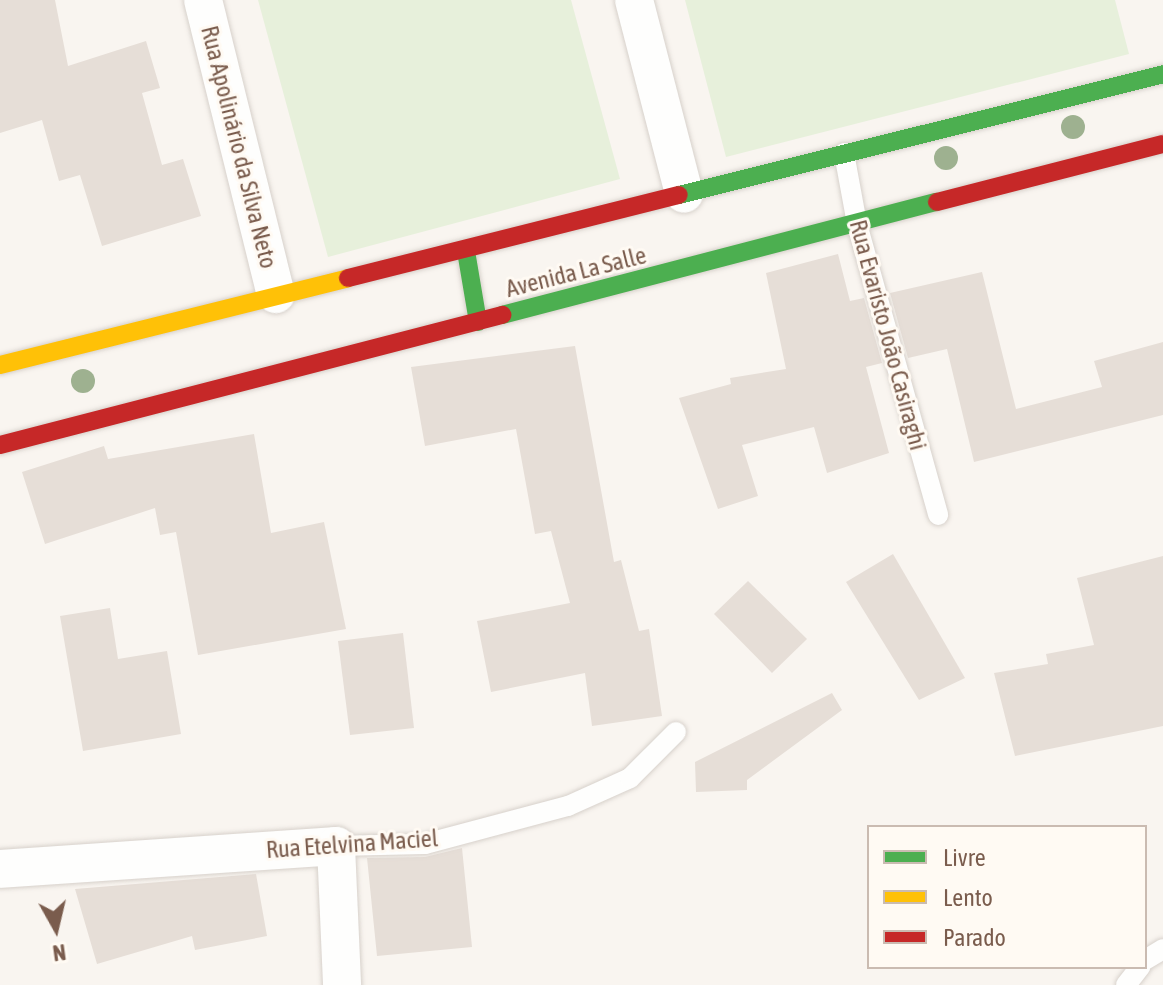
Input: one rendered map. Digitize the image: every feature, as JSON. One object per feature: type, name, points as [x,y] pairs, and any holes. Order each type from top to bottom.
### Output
[{"type":"main road","name":"Avenida La Salle","points":[[0,365],[276,294],[466,251],[1163,74]]},
{"type":"main road","name":"Avenida La Salle","points":[[0,445],[1163,144]]},
{"type":"main road","points":[[466,251],[478,322]]},
{"type":"street","name":"Rua Apolinário da Silva Neto","points":[[203,0],[276,294]]},
{"type":"street","points":[[634,0],[684,194]]},
{"type":"street","points":[[336,846],[342,985]]},
{"type":"street","name":"Rua Etelvina Maciel","points":[[0,869],[336,846]]},
{"type":"lane","name":"Rua Evaristo João Casiraghi","points":[[844,153],[857,224],[938,515]]},
{"type":"lane","name":"Rua Etelvina Maciel","points":[[336,846],[425,844],[568,806],[630,778],[676,732]]},
{"type":"lane","points":[[1126,985],[1138,969]]},
{"type":"green space","points":[[258,0],[571,0],[620,179],[328,257]]},
{"type":"green space","points":[[685,0],[1115,0],[1129,54],[726,157]]},
{"type":"building","points":[[0,0],[55,0],[68,66],[146,41],[160,88],[142,93],[162,165],[183,159],[201,216],[102,246],[80,175],[59,181],[42,120],[0,133]]},
{"type":"building","points":[[838,254],[850,301],[864,298],[882,363],[866,367],[889,453],[827,473],[814,427],[742,445],[758,496],[718,509],[679,398],[731,384],[730,378],[786,369],[766,273]]},
{"type":"building","points":[[982,272],[1016,409],[1102,387],[1094,361],[1163,342],[1163,415],[974,462],[947,349],[908,358],[890,293]]},
{"type":"building","points":[[575,346],[614,562],[621,560],[639,631],[649,629],[662,716],[592,726],[585,673],[491,692],[477,621],[570,603],[551,531],[535,534],[516,429],[425,446],[411,367]]},
{"type":"building","points":[[254,434],[271,533],[324,522],[346,629],[198,655],[176,532],[160,535],[155,508],[45,544],[22,472],[104,446],[108,459]]},
{"type":"building","points":[[893,554],[965,678],[919,700],[846,582]]},
{"type":"building","points":[[1163,556],[1163,726],[1015,756],[994,673],[1048,664],[1046,654],[1094,645],[1077,578]]},
{"type":"building","points":[[748,581],[807,639],[772,673],[714,614]]},
{"type":"building","points":[[110,608],[118,659],[167,651],[181,734],[83,751],[60,616]]},
{"type":"building","points":[[403,633],[414,728],[350,735],[338,641]]},
{"type":"building","points":[[832,693],[842,710],[747,780],[747,790],[696,792],[695,762]]},
{"type":"building","points":[[462,848],[472,947],[377,956],[367,858],[425,857]]},
{"type":"building","points":[[256,874],[267,936],[195,950],[192,936],[97,964],[75,889]]},
{"type":"traffic: fast","points":[[679,195],[1163,74]]},
{"type":"traffic: fast","points":[[502,315],[937,202]]},
{"type":"traffic: fast","points":[[466,251],[478,322]]},
{"type":"traffic: slow","points":[[0,365],[348,278]]},
{"type":"traffic: jam","points":[[937,202],[1163,144]]},
{"type":"traffic: jam","points":[[348,278],[679,195]]},
{"type":"traffic: jam","points":[[0,445],[502,315]]}]
